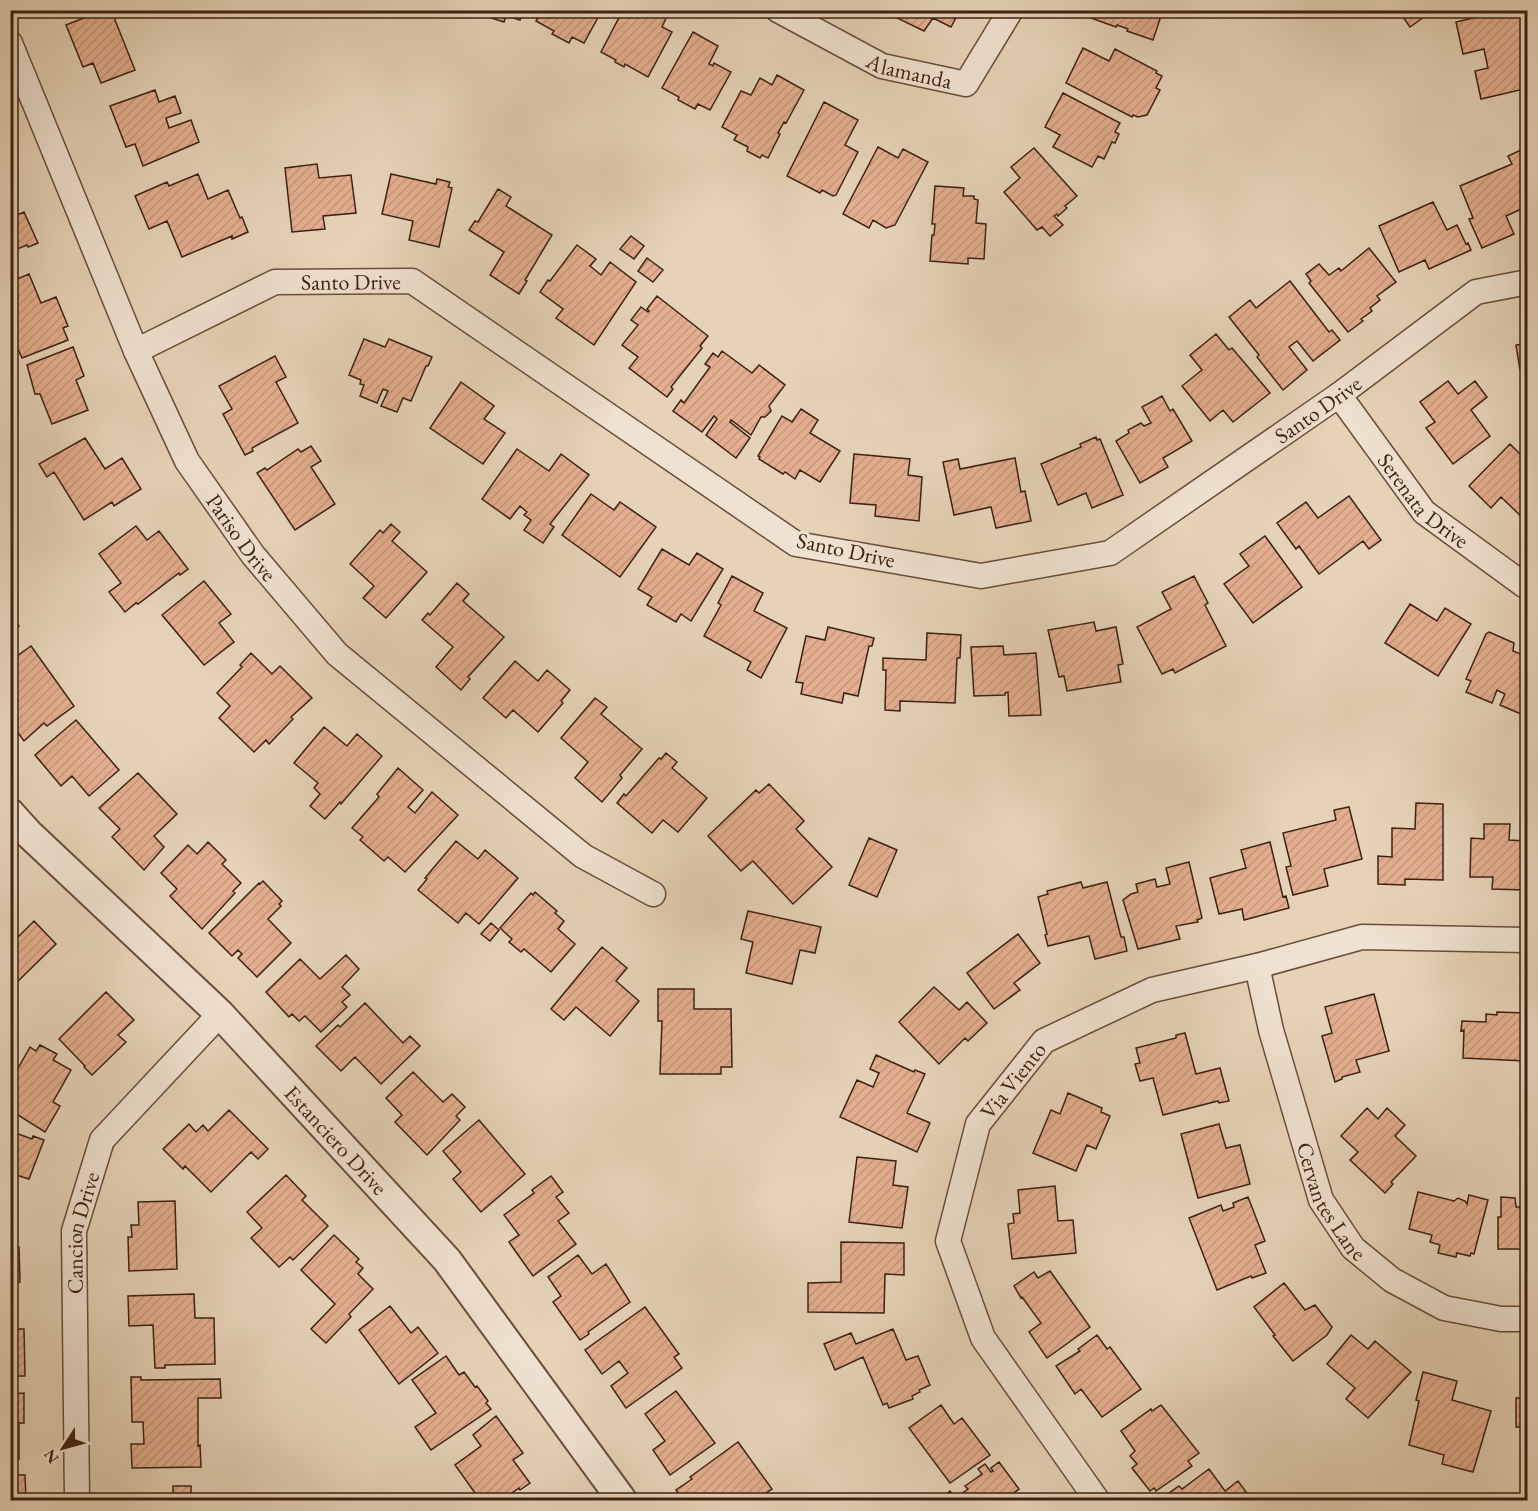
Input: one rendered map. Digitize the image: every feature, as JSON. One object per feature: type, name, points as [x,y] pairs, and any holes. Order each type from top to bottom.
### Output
[{"type":"street","name":"Alamanda","points":[[778,10],[882,66],[966,84],[1011,10]]},
{"type":"street","name":"Pariso Drive","points":[[10,43],[136,351],[187,461],[253,555],[337,654],[583,856],[652,894]]},
{"type":"street","name":"Santo Drive","points":[[136,351],[275,282],[412,281],[796,544],[981,576],[1110,553],[1339,395],[1476,292],[1527,282]]},
{"type":"street","name":"Serenata Drive","points":[[1339,395],[1424,512],[1527,586]]},
{"type":"street","name":"Estanciero Drive","points":[[10,813],[29,834],[220,1014],[447,1260],[622,1500]]},
{"type":"street","name":"Via Viento","points":[[1097,1500],[983,1338],[948,1241],[978,1125],[1044,1041],[1152,990],[1257,966],[1362,937],[1527,940]]},
{"type":"street","name":"Cervantes Lane","points":[[1257,966],[1272,1030],[1321,1200],[1353,1248],[1392,1280],[1444,1308],[1501,1319],[1527,1319]]},
{"type":"street","name":"Cancion Drive","points":[[77,1500],[74,1231],[102,1140],[220,1014]]},
{"type":"building","points":[[111,10],[135,70],[101,83],[93,63],[83,67],[66,25],[99,12],[100,14]]},
{"type":"building","points":[[303,10],[340,10],[339,17],[302,15]]},
{"type":"building","points":[[486,10],[523,10],[520,20],[506,16],[504,22],[485,16]]},
{"type":"building","points":[[542,10],[602,10],[584,43],[572,37],[569,43],[552,34],[554,31],[536,21]]},
{"type":"building","points":[[623,10],[661,10],[668,14],[662,27],[672,32],[648,77],[625,64],[624,67],[601,52]]},
{"type":"building","points":[[901,10],[960,10],[951,27],[933,18],[924,31],[897,18]]},
{"type":"building","points":[[1081,10],[1163,10],[1153,40],[1117,25],[1116,27],[1080,14]]},
{"type":"building","points":[[1398,10],[1434,10],[1410,27]]},
{"type":"building","points":[[1507,10],[1522,10],[1528,34],[1528,40],[1522,42],[1525,52],[1528,51],[1528,88],[1481,99],[1475,71],[1488,68],[1484,49],[1463,54],[1456,22]]},
{"type":"building","points":[[693,32],[718,46],[709,64],[713,66],[714,63],[731,72],[710,110],[698,104],[695,109],[662,88]]},
{"type":"building","points":[[1083,48],[1109,61],[1115,49],[1157,71],[1156,73],[1162,76],[1156,88],[1160,90],[1147,115],[1138,117],[1133,115],[1132,117],[1066,83]]},
{"type":"building","points":[[777,75],[804,90],[778,133],[780,134],[768,158],[762,155],[760,158],[747,151],[748,147],[734,140],[737,135],[722,127],[741,91],[751,95],[760,78],[772,85]]},
{"type":"building","points":[[155,90],[159,102],[175,96],[181,113],[166,118],[169,128],[191,120],[199,142],[143,166],[135,144],[126,147],[110,106]]},
{"type":"building","points":[[1063,93],[1120,123],[1115,132],[1119,134],[1115,143],[1112,142],[1104,159],[1098,156],[1092,167],[1053,147],[1060,135],[1045,127]]},
{"type":"building","points":[[824,102],[858,120],[845,145],[858,152],[836,195],[833,196],[822,190],[820,193],[787,176]]},
{"type":"building","points":[[878,147],[898,158],[903,149],[928,162],[895,225],[886,228],[873,220],[869,228],[843,214]]},
{"type":"building","points":[[1034,148],[1077,196],[1065,206],[1067,208],[1058,216],[1057,214],[1054,216],[1063,225],[1050,236],[1042,227],[1037,230],[1004,192],[1020,178],[1011,167]]},
{"type":"building","points":[[1521,150],[1528,165],[1528,206],[1506,216],[1514,234],[1482,248],[1469,219],[1473,218],[1460,186],[1512,164],[1508,156]]},
{"type":"building","points":[[317,164],[319,178],[351,175],[356,213],[323,216],[325,229],[292,232],[285,168]]},
{"type":"building","points":[[198,174],[208,199],[228,190],[248,232],[232,239],[232,236],[182,257],[167,221],[149,229],[135,196],[167,182],[169,186]]},
{"type":"building","points":[[391,174],[436,184],[437,179],[450,182],[448,187],[452,188],[439,247],[409,240],[413,221],[382,214]]},
{"type":"building","points":[[935,186],[964,188],[963,196],[974,196],[974,199],[978,200],[976,223],[986,224],[984,259],[968,258],[968,264],[930,261],[935,224],[932,224]]},
{"type":"building","points":[[498,189],[511,197],[506,206],[552,235],[519,294],[490,275],[504,252],[469,230],[475,221],[478,222]]},
{"type":"building","points":[[1433,202],[1447,230],[1457,225],[1471,250],[1429,269],[1425,260],[1399,272],[1379,226]]},
{"type":"building","points":[[24,212],[38,243],[10,252],[10,218]]},
{"type":"building","points":[[631,236],[644,246],[634,259],[620,249]]},
{"type":"building","points":[[577,245],[596,259],[590,266],[601,275],[610,262],[636,282],[594,345],[556,318],[563,309],[540,292]]},
{"type":"building","points":[[1369,248],[1396,282],[1377,296],[1380,300],[1370,308],[1372,311],[1348,332],[1309,283],[1311,281],[1306,274],[1319,264],[1329,275],[1339,268],[1341,271]]},
{"type":"building","points":[[647,258],[663,270],[653,282],[638,271]]},
{"type":"building","points":[[29,274],[41,303],[56,297],[68,326],[63,328],[68,340],[22,358],[17,347],[10,349],[10,282]]},
{"type":"building","points":[[1290,281],[1329,332],[1332,330],[1340,340],[1313,361],[1297,341],[1289,347],[1307,370],[1283,390],[1229,317],[1250,300],[1256,308]]},
{"type":"building","points":[[657,296],[708,336],[700,346],[702,348],[671,387],[673,389],[667,397],[629,368],[638,357],[622,345],[638,325],[631,320],[641,307],[648,312],[647,309]]},
{"type":"building","points":[[1216,334],[1229,350],[1232,348],[1270,393],[1233,422],[1223,410],[1210,421],[1182,386],[1202,370],[1190,355]]},
{"type":"building","points":[[364,339],[385,347],[389,339],[432,357],[411,401],[403,398],[397,412],[381,406],[388,391],[383,389],[377,403],[360,396],[364,385],[360,384],[361,380],[349,375]]},
{"type":"building","points":[[1528,343],[1528,374],[1527,369],[1520,370],[1516,345]]},
{"type":"building","points":[[73,347],[84,376],[76,380],[88,410],[52,424],[40,394],[35,394],[27,365]]},
{"type":"building","points":[[722,351],[752,373],[759,365],[785,385],[769,406],[771,411],[765,417],[761,417],[751,435],[731,420],[730,422],[750,438],[736,458],[706,435],[717,419],[714,416],[702,432],[673,411],[681,400],[684,403],[710,367],[705,364],[713,353],[718,357]]},
{"type":"building","points":[[275,356],[286,377],[276,382],[298,423],[252,448],[253,451],[245,455],[223,414],[232,409],[219,386]]},
{"type":"building","points":[[1448,381],[1458,394],[1475,381],[1487,397],[1471,410],[1490,436],[1453,464],[1426,428],[1435,422],[1420,402]]},
{"type":"building","points":[[461,382],[494,406],[484,419],[505,433],[483,464],[430,428]]},
{"type":"building","points":[[1162,396],[1170,411],[1173,409],[1192,441],[1163,458],[1168,467],[1140,483],[1116,441],[1129,433],[1128,430],[1141,423],[1144,426],[1151,423],[1142,407]]},
{"type":"building","points":[[801,409],[818,420],[810,433],[840,451],[820,482],[800,470],[795,479],[785,472],[783,474],[759,459],[758,456],[782,416],[792,422]]},
{"type":"building","points":[[1096,437],[1097,440],[1100,439],[1123,495],[1092,508],[1086,493],[1058,505],[1041,464],[1081,447],[1080,444]]},
{"type":"building","points":[[85,438],[105,469],[122,458],[141,489],[114,506],[112,502],[84,520],[54,472],[47,477],[39,464]]},
{"type":"building","points":[[1510,444],[1528,462],[1528,518],[1525,520],[1501,497],[1491,508],[1469,486]]},
{"type":"building","points":[[311,446],[321,461],[311,467],[335,504],[295,530],[257,473],[265,468],[267,470],[298,449],[301,452]]},
{"type":"building","points":[[517,449],[549,471],[561,454],[589,475],[550,524],[554,527],[543,543],[524,530],[531,520],[524,515],[527,512],[520,506],[510,519],[482,499]]},
{"type":"building","points":[[854,454],[910,459],[908,475],[922,477],[919,521],[875,516],[876,505],[850,503]]},
{"type":"building","points":[[1015,458],[1021,492],[1025,491],[1031,521],[996,528],[991,507],[954,515],[943,462],[958,459],[960,469]]},
{"type":"building","points":[[591,494],[614,510],[620,502],[656,527],[620,577],[562,535]]},
{"type":"building","points":[[1349,496],[1381,540],[1369,549],[1363,541],[1319,574],[1299,546],[1296,549],[1277,523],[1306,502],[1318,518]]},
{"type":"building","points":[[391,524],[400,532],[392,541],[427,572],[386,618],[363,598],[374,586],[350,564],[380,530],[383,533]]},
{"type":"building","points":[[136,526],[147,540],[159,531],[188,569],[125,612],[109,592],[121,583],[99,554]]},
{"type":"building","points":[[1265,536],[1302,587],[1253,623],[1224,584],[1249,566],[1240,554]]},
{"type":"building","points":[[662,549],[689,565],[697,553],[723,569],[691,621],[681,614],[676,622],[647,605],[652,597],[638,589]]},
{"type":"building","points":[[732,576],[763,593],[754,611],[787,628],[761,678],[747,670],[751,662],[704,636],[721,605],[718,603]]},
{"type":"building","points":[[1194,576],[1208,603],[1205,605],[1226,646],[1175,673],[1173,669],[1162,674],[1137,627],[1171,609],[1162,592]]},
{"type":"building","points":[[204,581],[231,614],[219,623],[234,642],[204,665],[162,615]]},
{"type":"building","points":[[457,583],[469,594],[463,601],[504,637],[468,677],[470,679],[461,690],[436,667],[453,647],[422,620],[428,613],[430,615]]},
{"type":"building","points":[[1410,604],[1437,621],[1445,608],[1471,624],[1438,676],[1385,643]]},
{"type":"building","points":[[10,613],[19,626],[10,632]]},
{"type":"building","points":[[1094,622],[1096,631],[1116,627],[1123,664],[1118,665],[1121,682],[1067,691],[1064,676],[1059,677],[1048,630]]},
{"type":"building","points":[[828,627],[874,638],[872,646],[869,646],[858,696],[844,693],[842,703],[801,694],[803,683],[796,682],[806,636],[825,640]]},
{"type":"building","points":[[1489,632],[1514,643],[1513,651],[1528,657],[1528,699],[1521,714],[1500,705],[1505,694],[1497,690],[1492,703],[1466,692],[1471,681],[1466,679],[1486,634]]},
{"type":"building","points":[[927,633],[961,635],[960,658],[957,658],[955,703],[900,701],[900,711],[885,710],[886,670],[883,670],[883,658],[926,660]]},
{"type":"building","points":[[31,646],[74,706],[47,726],[44,723],[24,741],[10,722],[10,661]]},
{"type":"building","points":[[1003,646],[1004,655],[1036,653],[1041,715],[1009,716],[1008,692],[1005,695],[974,696],[971,647]]},
{"type":"building","points":[[251,653],[272,674],[280,666],[312,698],[291,717],[293,719],[269,744],[266,740],[254,752],[219,718],[230,706],[217,693],[242,667],[240,665]]},
{"type":"building","points":[[515,661],[538,681],[547,670],[570,690],[561,701],[563,703],[538,732],[513,710],[506,718],[483,698]]},
{"type":"building","points":[[595,698],[607,707],[601,714],[642,749],[620,775],[622,778],[602,802],[575,778],[588,762],[561,738]]},
{"type":"building","points":[[76,720],[119,770],[89,796],[72,776],[61,786],[35,755]]},
{"type":"building","points":[[324,727],[347,746],[357,734],[382,756],[341,804],[340,802],[325,819],[310,806],[320,794],[314,788],[318,783],[294,763]]},
{"type":"building","points":[[666,753],[677,762],[672,768],[707,798],[678,832],[663,820],[652,833],[617,803]]},
{"type":"building","points":[[398,768],[423,790],[408,807],[415,813],[432,792],[458,815],[405,872],[388,857],[384,861],[360,840],[363,837],[352,828],[379,797],[377,794]]},
{"type":"building","points":[[138,773],[177,814],[154,836],[164,847],[144,870],[112,837],[120,829],[99,808]]},
{"type":"building","points":[[769,784],[804,821],[796,829],[832,867],[793,904],[753,861],[741,871],[708,836],[756,790],[759,793]]},
{"type":"building","points":[[1416,803],[1443,804],[1443,880],[1405,879],[1405,885],[1378,884],[1378,856],[1392,857],[1392,828],[1415,829]]},
{"type":"building","points":[[1349,807],[1362,859],[1324,869],[1328,886],[1293,895],[1286,867],[1291,866],[1283,833],[1336,820],[1334,810]]},
{"type":"building","points":[[1484,824],[1510,824],[1509,840],[1528,841],[1528,890],[1492,889],[1493,877],[1470,877],[1471,838],[1484,839]]},
{"type":"building","points":[[869,838],[897,850],[877,897],[849,885]]},
{"type":"building","points":[[456,841],[478,859],[485,850],[518,878],[479,924],[466,913],[458,923],[418,890],[427,879],[425,878]]},
{"type":"building","points":[[208,842],[226,860],[222,864],[241,883],[233,891],[235,893],[202,929],[170,896],[177,889],[161,873],[188,845],[197,854]]},
{"type":"building","points":[[1270,842],[1283,897],[1286,896],[1289,908],[1244,920],[1242,909],[1219,914],[1210,878],[1246,868],[1241,850]]},
{"type":"building","points":[[1189,862],[1202,918],[1197,920],[1198,922],[1176,926],[1180,939],[1138,949],[1123,900],[1138,892],[1136,884],[1155,879],[1157,887],[1170,884],[1166,868]]},
{"type":"building","points":[[263,881],[282,901],[279,904],[281,906],[268,919],[291,943],[257,977],[238,958],[242,954],[238,950],[232,956],[209,933]]},
{"type":"building","points":[[1081,882],[1083,888],[1107,882],[1121,937],[1124,937],[1127,951],[1095,959],[1089,936],[1048,946],[1038,897],[1048,894],[1047,891]]},
{"type":"building","points":[[535,892],[557,911],[555,913],[564,921],[558,929],[575,944],[551,972],[524,949],[521,952],[509,942],[512,939],[500,928],[531,893],[533,895]]},
{"type":"building","points":[[748,911],[821,927],[815,953],[800,950],[792,984],[746,973],[753,942],[741,939]]},
{"type":"building","points":[[34,921],[56,944],[10,989],[10,936],[15,940]]},
{"type":"building","points":[[491,923],[499,930],[490,941],[481,934]]},
{"type":"building","points":[[1018,934],[1040,963],[1014,983],[1020,990],[994,1009],[967,973]]},
{"type":"building","points":[[602,947],[627,968],[616,981],[639,1001],[610,1036],[576,1007],[564,1020],[551,1009]]},
{"type":"building","points":[[346,955],[359,969],[342,987],[350,995],[342,1002],[347,1007],[321,1032],[305,1016],[299,1021],[292,1014],[289,1017],[266,992],[300,959],[320,979]]},
{"type":"building","points":[[934,987],[959,1010],[967,1002],[987,1023],[968,1041],[965,1038],[939,1064],[899,1022]]},
{"type":"building","points":[[658,989],[694,989],[694,1009],[731,1009],[732,1067],[721,1067],[721,1074],[660,1074],[662,1021],[658,1021]]},
{"type":"building","points":[[106,992],[134,1020],[118,1035],[126,1042],[92,1075],[59,1039]]},
{"type":"building","points":[[1374,994],[1389,1051],[1356,1060],[1360,1072],[1342,1077],[1335,1082],[1322,1036],[1332,1033],[1325,1007]]},
{"type":"building","points":[[365,1003],[403,1043],[410,1036],[420,1046],[381,1084],[355,1057],[341,1071],[316,1046]]},
{"type":"building","points":[[1497,1012],[1528,1013],[1528,1061],[1463,1058],[1462,1021],[1486,1022],[1486,1014],[1497,1015]]},
{"type":"building","points":[[1185,1033],[1196,1074],[1220,1068],[1229,1101],[1219,1103],[1218,1101],[1163,1115],[1153,1078],[1140,1081],[1135,1064],[1140,1063],[1136,1048],[1176,1038],[1176,1035]]},
{"type":"building","points":[[40,1045],[57,1054],[53,1060],[71,1070],[53,1102],[60,1106],[45,1132],[10,1110],[10,1068],[17,1070],[30,1047],[36,1051]]},
{"type":"building","points":[[876,1055],[914,1072],[915,1070],[925,1074],[907,1113],[930,1123],[917,1152],[840,1117],[857,1080],[873,1087],[879,1073],[870,1069]]},
{"type":"building","points":[[413,1072],[443,1102],[452,1094],[465,1107],[456,1116],[460,1120],[427,1155],[395,1122],[402,1115],[386,1098]]},
{"type":"building","points":[[1068,1093],[1102,1108],[1101,1112],[1110,1116],[1096,1149],[1087,1145],[1076,1171],[1033,1153],[1051,1110],[1060,1114]]},
{"type":"building","points":[[1367,1108],[1378,1119],[1387,1108],[1405,1125],[1395,1136],[1416,1156],[1391,1182],[1393,1184],[1385,1193],[1350,1160],[1358,1152],[1341,1136]]},
{"type":"building","points":[[229,1110],[268,1149],[258,1159],[251,1152],[211,1192],[185,1166],[183,1169],[163,1149],[189,1124],[196,1132],[203,1125],[208,1131]]},
{"type":"building","points":[[479,1120],[525,1174],[481,1212],[453,1179],[461,1172],[443,1151]]},
{"type":"building","points":[[1219,1124],[1226,1148],[1240,1145],[1250,1184],[1198,1198],[1181,1134]]},
{"type":"building","points":[[10,1131],[32,1139],[33,1136],[44,1140],[29,1179],[16,1175],[10,1191]]},
{"type":"building","points":[[857,1157],[896,1161],[893,1185],[908,1187],[902,1228],[849,1222]]},
{"type":"building","points":[[286,1175],[306,1196],[302,1200],[328,1226],[293,1260],[290,1257],[279,1267],[251,1238],[262,1228],[247,1212]]},
{"type":"building","points":[[551,1176],[563,1192],[556,1197],[569,1213],[558,1221],[576,1244],[533,1276],[509,1242],[519,1235],[504,1215],[534,1193],[532,1190]]},
{"type":"building","points":[[1055,1186],[1058,1221],[1073,1220],[1076,1253],[1012,1259],[1008,1224],[1014,1223],[1013,1214],[1020,1213],[1018,1190]]},
{"type":"building","points":[[1418,1192],[1454,1201],[1458,1198],[1467,1204],[1469,1195],[1488,1200],[1474,1254],[1471,1253],[1470,1256],[1457,1253],[1456,1257],[1438,1253],[1440,1245],[1430,1242],[1432,1235],[1409,1229]]},
{"type":"building","points":[[1248,1197],[1265,1241],[1255,1245],[1266,1273],[1252,1278],[1251,1276],[1217,1290],[1189,1218],[1221,1205],[1223,1211],[1234,1207],[1233,1203]]},
{"type":"building","points":[[1501,1197],[1515,1198],[1516,1207],[1528,1207],[1528,1249],[1498,1249],[1498,1217],[1501,1217]]},
{"type":"building","points":[[175,1201],[177,1269],[129,1271],[128,1237],[132,1237],[131,1225],[139,1225],[138,1202]]},
{"type":"building","points":[[334,1235],[359,1259],[356,1262],[363,1268],[358,1274],[373,1289],[326,1343],[311,1329],[335,1304],[301,1270]]},
{"type":"building","points":[[841,1242],[904,1243],[904,1275],[885,1274],[884,1313],[808,1312],[808,1283],[841,1282]]},
{"type":"building","points":[[19,1247],[20,1282],[10,1283],[10,1248]]},
{"type":"building","points":[[578,1255],[592,1274],[606,1264],[630,1302],[580,1340],[553,1302],[561,1296],[548,1277]]},
{"type":"building","points":[[1050,1271],[1090,1327],[1047,1358],[1029,1332],[1041,1323],[1014,1286],[1034,1272],[1038,1278]]},
{"type":"building","points":[[1284,1283],[1305,1310],[1315,1305],[1332,1327],[1327,1335],[1293,1361],[1254,1307]]},
{"type":"building","points":[[194,1294],[195,1318],[214,1318],[215,1364],[165,1365],[165,1368],[155,1368],[153,1325],[129,1326],[128,1296]]},
{"type":"building","points":[[10,1306],[13,1306],[15,1329],[24,1329],[25,1376],[10,1374]]},
{"type":"building","points":[[390,1306],[411,1333],[418,1327],[438,1353],[399,1384],[359,1330]]},
{"type":"building","points":[[645,1307],[679,1354],[674,1357],[682,1368],[626,1408],[611,1386],[628,1373],[619,1361],[602,1374],[585,1350]]},
{"type":"building","points":[[893,1329],[906,1360],[918,1356],[930,1385],[919,1390],[920,1392],[912,1396],[913,1399],[889,1408],[887,1403],[883,1405],[863,1357],[835,1370],[824,1344],[851,1333],[856,1344]]},
{"type":"building","points":[[1097,1335],[1107,1349],[1110,1347],[1141,1389],[1102,1417],[1081,1389],[1075,1394],[1056,1366],[1080,1351],[1078,1349]]},
{"type":"building","points":[[1351,1335],[1368,1349],[1375,1341],[1411,1372],[1368,1418],[1346,1399],[1355,1388],[1327,1364]]},
{"type":"building","points":[[446,1356],[459,1375],[464,1372],[475,1387],[477,1386],[491,1409],[431,1450],[415,1427],[436,1413],[412,1380]]},
{"type":"building","points":[[1423,1372],[1457,1381],[1452,1400],[1491,1411],[1473,1472],[1442,1464],[1444,1455],[1409,1445]]},
{"type":"building","points":[[131,1377],[141,1377],[141,1380],[220,1379],[221,1398],[198,1398],[198,1446],[200,1445],[201,1467],[132,1468],[131,1444],[144,1444],[143,1422],[132,1422]]},
{"type":"building","points":[[676,1391],[715,1443],[670,1475],[653,1450],[665,1441],[645,1414]]},
{"type":"building","points":[[24,1393],[24,1423],[19,1423],[19,1459],[10,1459],[10,1394]]},
{"type":"building","points":[[1516,1398],[1528,1398],[1528,1427],[1516,1427]]},
{"type":"building","points":[[941,1405],[954,1424],[962,1418],[990,1455],[950,1483],[909,1428]]},
{"type":"building","points":[[1161,1405],[1199,1453],[1188,1461],[1192,1466],[1156,1491],[1154,1488],[1150,1491],[1132,1468],[1137,1464],[1130,1456],[1135,1451],[1121,1431],[1151,1409],[1152,1411]]},
{"type":"building","points":[[496,1416],[523,1453],[513,1460],[530,1483],[502,1500],[480,1500],[455,1465],[481,1446],[473,1435]]},
{"type":"building","points":[[738,1442],[772,1489],[756,1500],[683,1500],[676,1490]]},
{"type":"building","points":[[999,1462],[1019,1489],[1004,1500],[938,1500],[950,1491],[955,1498],[968,1489],[965,1486],[982,1474],[978,1469],[985,1464],[991,1472],[993,1471],[991,1468]]},
{"type":"building","points":[[1209,1469],[1225,1491],[1238,1481],[1252,1500],[1159,1500],[1179,1486],[1182,1489]]},
{"type":"building","points":[[16,1475],[25,1475],[26,1500],[10,1500],[10,1477],[16,1477]]},
{"type":"building","points":[[173,1486],[191,1486],[191,1500],[173,1500]]}]
